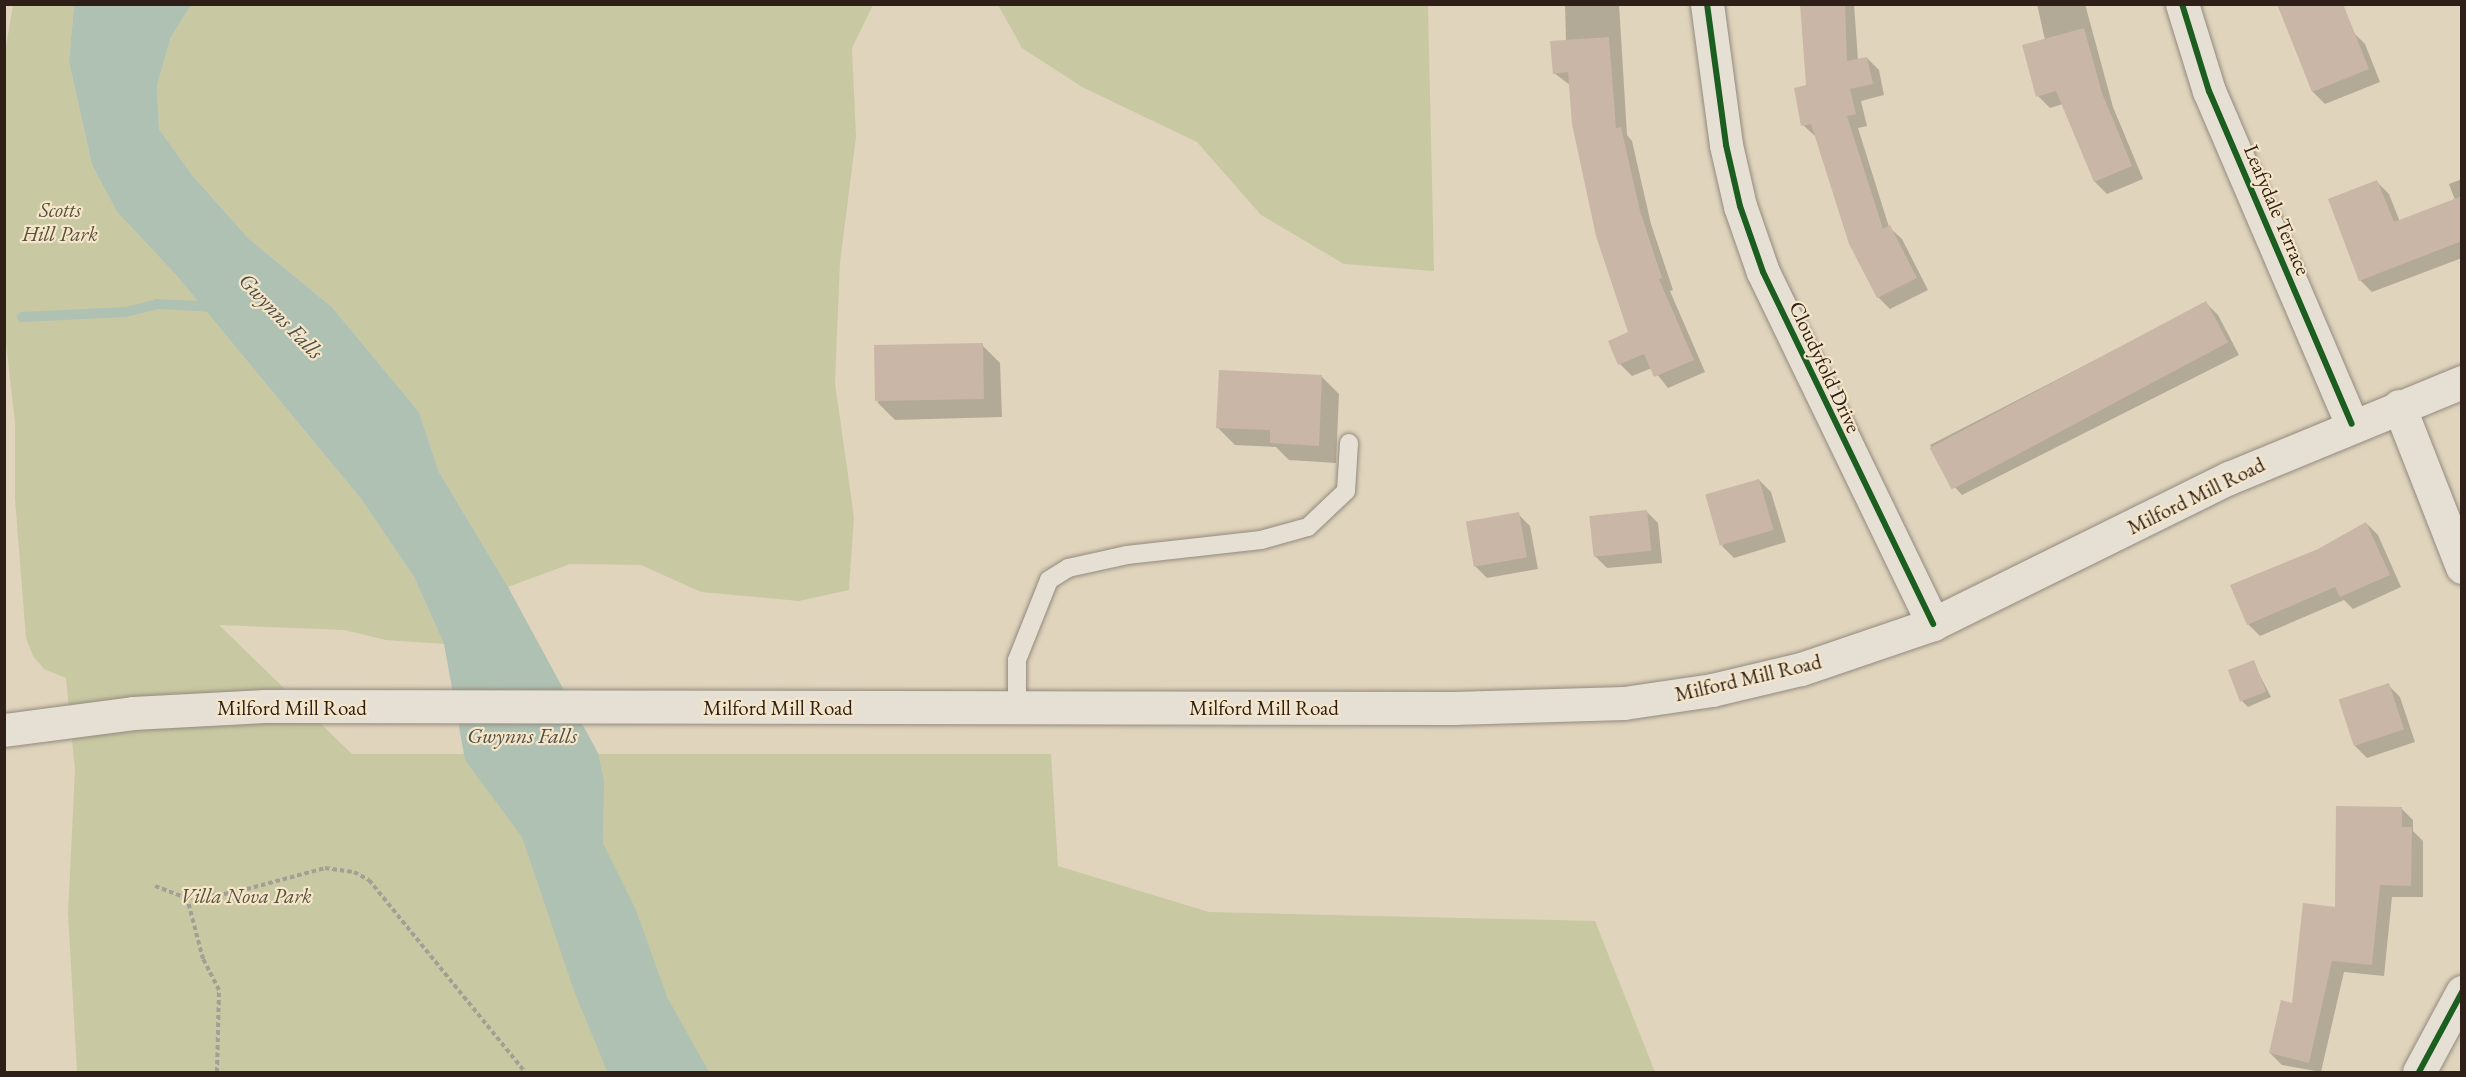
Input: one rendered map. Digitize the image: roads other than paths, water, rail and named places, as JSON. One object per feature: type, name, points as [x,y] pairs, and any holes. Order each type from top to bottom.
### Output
[{"type":"main road","name":"Cloudyfold Drive","points":[[1707,4],[1726,145],[1740,206],[1763,272],[1933,624]]},
{"type":"main road","name":"Leafydale Terrace","points":[[2181,4],[2209,91],[2352,424]]},
{"type":"main road","name":"Milford Mill Road","points":[[5,730],[81,718],[191,708],[1453,708],[1624,703],[1712,690],[1801,669],[1933,624],[2229,477],[2352,424],[2462,382]]},
{"type":"main road","points":[[2399,406],[2462,567]]},
{"type":"main road","points":[[4,725],[5,730]]},
{"type":"main road","points":[[2419,1072],[2462,992]]},
{"type":"lane","points":[[1017,707],[1017,660],[1049,580],[1068,568],[1127,555],[1261,540],[1308,527],[1346,491],[1349,443]]},
{"type":"water","name":"Gwynns Falls","points":[[74,5],[191,5],[171,37],[157,85],[159,129],[192,175],[249,239],[332,307],[419,412],[439,472],[508,587],[598,753],[604,781],[603,843],[636,910],[667,997],[709,1072],[607,1071],[574,991],[522,837],[465,760],[444,644],[414,577],[362,500],[177,276],[117,212],[92,165],[69,62]]},
{"type":"waterway","points":[[22,317],[126,312],[157,304],[216,307]]},
{"type":"park label","name":"Scotts Hill Park","points":[[60,222]]},
{"type":"park label","name":"Villa Nova Park","points":[[246,896]]}]
